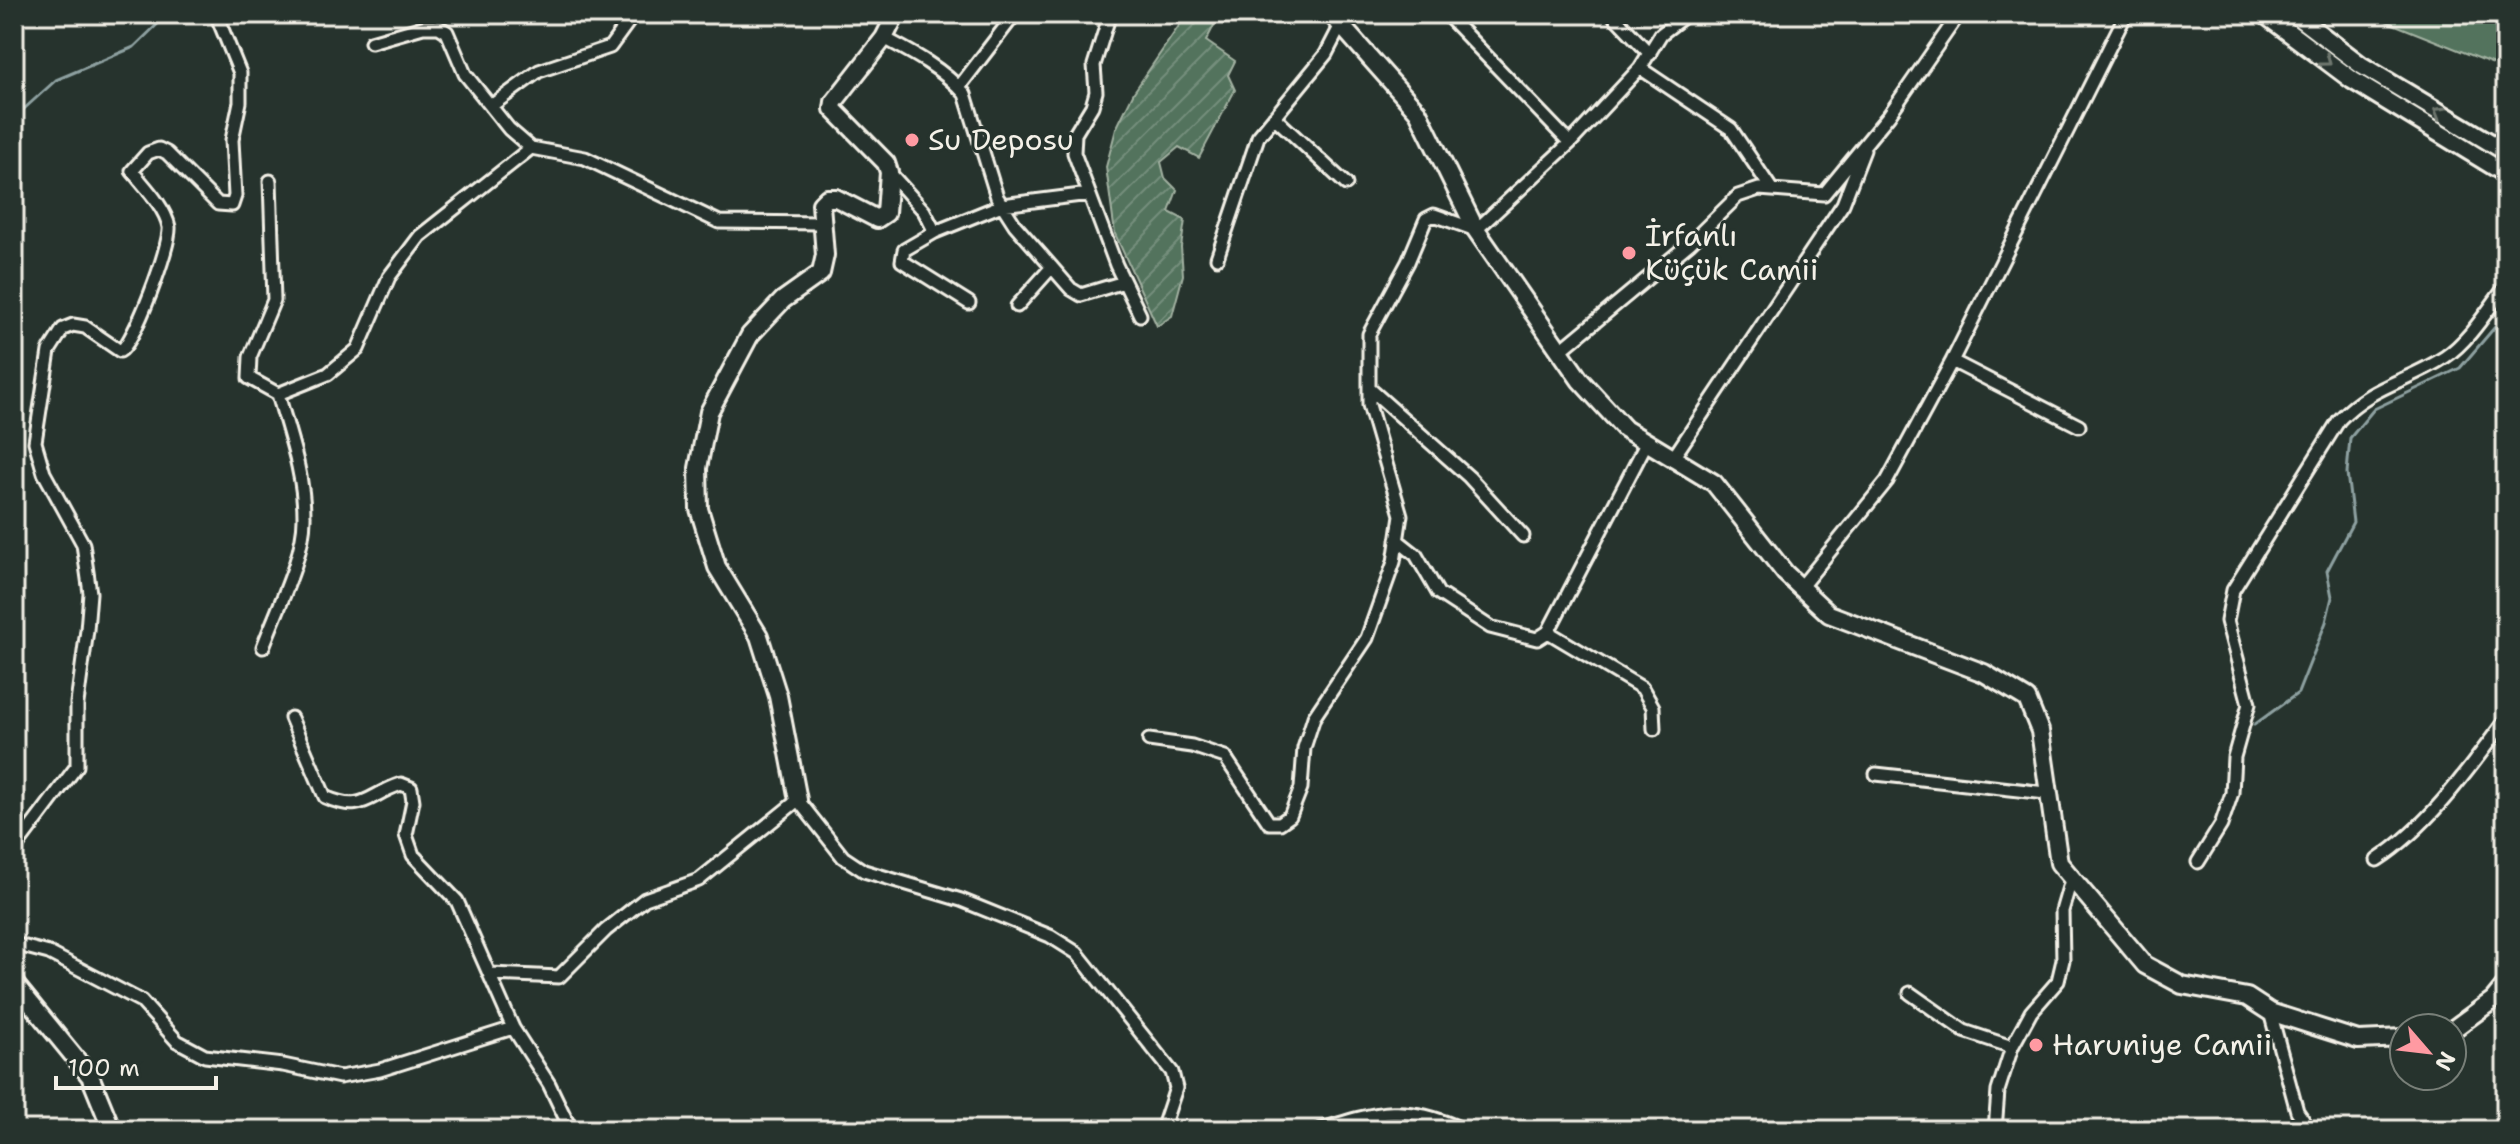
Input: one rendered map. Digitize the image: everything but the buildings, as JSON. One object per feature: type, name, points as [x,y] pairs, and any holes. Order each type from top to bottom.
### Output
[{"type":"street","points":[[14,850],[77,766],[77,703],[90,593],[83,544],[44,473],[35,442],[49,351],[63,329],[73,325],[85,327],[120,351],[134,337],[169,239],[162,210],[132,171],[148,153],[159,149],[167,153],[218,204],[230,207],[234,202],[232,140],[240,102],[240,73],[216,14]]},
{"type":"street","points":[[491,106],[539,71],[610,47],[634,14]]},
{"type":"street","points":[[896,14],[884,38],[851,78],[833,109],[886,163],[889,172],[924,211],[935,232]]},
{"type":"street","points":[[959,87],[1015,14]]},
{"type":"street","points":[[1110,14],[1094,65],[1096,92],[1075,134],[1074,153],[1140,315]]},
{"type":"street","points":[[1446,14],[1570,143]]},
{"type":"street","points":[[1612,14],[1650,54]]},
{"type":"street","points":[[1476,230],[1570,143],[1640,68],[1661,34],[1687,14]]},
{"type":"street","points":[[1560,351],[1690,243],[1738,196],[1759,189],[1824,194],[1868,140],[1959,14]]},
{"type":"street","points":[[1800,588],[1887,481],[1952,361],[2126,14]]},
{"type":"street","points":[[2264,14],[2352,80],[2506,174]]},
{"type":"street","points":[[2294,14],[2361,65],[2506,152]]},
{"type":"street","points":[[1217,258],[1258,137],[1326,54],[1341,18],[1418,112],[1476,230],[1580,380],[1625,429],[1714,483],[1800,588],[1829,614],[1984,673],[2027,699],[2040,731],[2046,793],[2059,863],[2145,965],[2182,985],[2247,997],[2270,1012],[2358,1040],[2388,1039]]},
{"type":"street","points":[[371,42],[423,27],[439,27],[447,32],[465,74],[531,148],[585,158],[719,222],[822,223]]},
{"type":"street","points":[[884,38],[913,52],[965,94],[997,197],[1015,225],[1071,289],[1081,295],[1124,282]]},
{"type":"street","points":[[1640,68],[1731,129],[1772,190]]},
{"type":"street","points":[[1274,117],[1346,184]]},
{"type":"street","points":[[1673,458],[1843,204],[1868,140]]},
{"type":"street","points":[[278,394],[328,374],[358,349],[389,277],[420,236],[531,148]]},
{"type":"street","points":[[889,172],[883,218],[877,219],[836,198],[827,198],[821,204],[825,255],[821,273],[777,305],[750,335],[709,412],[698,468],[699,509],[717,567],[759,636],[778,696],[798,800],[843,857],[864,871],[961,900],[1050,936],[1077,953],[1172,1072],[1176,1088],[1162,1130]]},
{"type":"street","points":[[263,647],[301,544],[305,518],[298,467],[278,394],[249,378],[250,357],[274,300],[270,181]]},
{"type":"street","points":[[969,303],[902,261],[904,250],[935,232],[1002,205],[1089,194]]},
{"type":"street","points":[[1149,740],[1192,746],[1225,757],[1269,823],[1280,823],[1290,816],[1301,788],[1304,748],[1314,717],[1367,638],[1394,562],[1401,515],[1369,405],[1369,334],[1408,262],[1426,219],[1434,215],[1476,230]]},
{"type":"street","points":[[1017,306],[1052,267]]},
{"type":"street","points":[[2198,862],[2221,825],[2232,793],[2234,757],[2249,704],[2227,621],[2233,590],[2339,420],[2371,393],[2445,357],[2467,336],[2506,286]]},
{"type":"street","points":[[1952,361],[2079,426]]},
{"type":"street","points":[[1369,388],[1469,477],[1523,536]]},
{"type":"street","points":[[1397,540],[1416,555],[1438,593],[1490,627],[1537,639],[1548,632],[1647,442]]},
{"type":"street","points":[[1548,632],[1642,688],[1653,707],[1654,729]]},
{"type":"street","points":[[291,718],[325,797],[343,805],[360,804],[393,786],[401,784],[411,788],[413,801],[406,835],[413,855],[457,901],[513,1028],[542,1071],[571,1130]]},
{"type":"street","points":[[2377,860],[2393,850],[2464,776],[2506,719]]},
{"type":"street","points":[[1876,774],[1923,783],[2046,793]]},
{"type":"street","points":[[491,974],[559,977],[606,930],[645,899],[699,880],[798,800]]},
{"type":"street","points":[[1995,1130],[1998,1091],[2012,1047],[2031,1012],[2058,981],[2063,960],[2062,911],[2071,880]]},
{"type":"street","points":[[14,944],[49,953],[141,1001],[177,1041],[205,1056],[283,1065],[340,1077],[380,1070],[513,1028]]},
{"type":"street","points":[[14,983],[90,1076],[112,1130]]},
{"type":"street","points":[[2468,1018],[2493,1000],[2506,984]]},
{"type":"street","points":[[1910,993],[1964,1031],[2012,1047]]},
{"type":"street","points":[[2270,1012],[2297,1111],[2310,1130]]},
{"type":"street","points":[[1319,1130],[1407,1110],[1431,1115],[1464,1130]]},
{"type":"green space","points":[[1187,14],[1220,14],[1206,41],[1235,61],[1228,75],[1235,90],[1199,158],[1179,147],[1161,162],[1165,178],[1177,190],[1169,212],[1185,220],[1181,247],[1183,275],[1172,316],[1157,326],[1115,234],[1106,167],[1116,129],[1134,92]]},
{"type":"green space","points":[[2368,14],[2506,14],[2506,69]]},
{"type":"waterway","points":[[14,118],[56,80],[134,47],[168,14]]},
{"type":"waterway","points":[[2254,725],[2298,693],[2326,622],[2332,597],[2327,571],[2353,522],[2347,473],[2350,438],[2374,409],[2460,368],[2506,314]]},
{"type":"place","name":"Su Deposu","points":[[912,140]]},
{"type":"place","name":"İrfanlı Küçük Camii","points":[[1629,253]]},
{"type":"place","name":"Haruniye Camii","points":[[2036,1045]]}]
